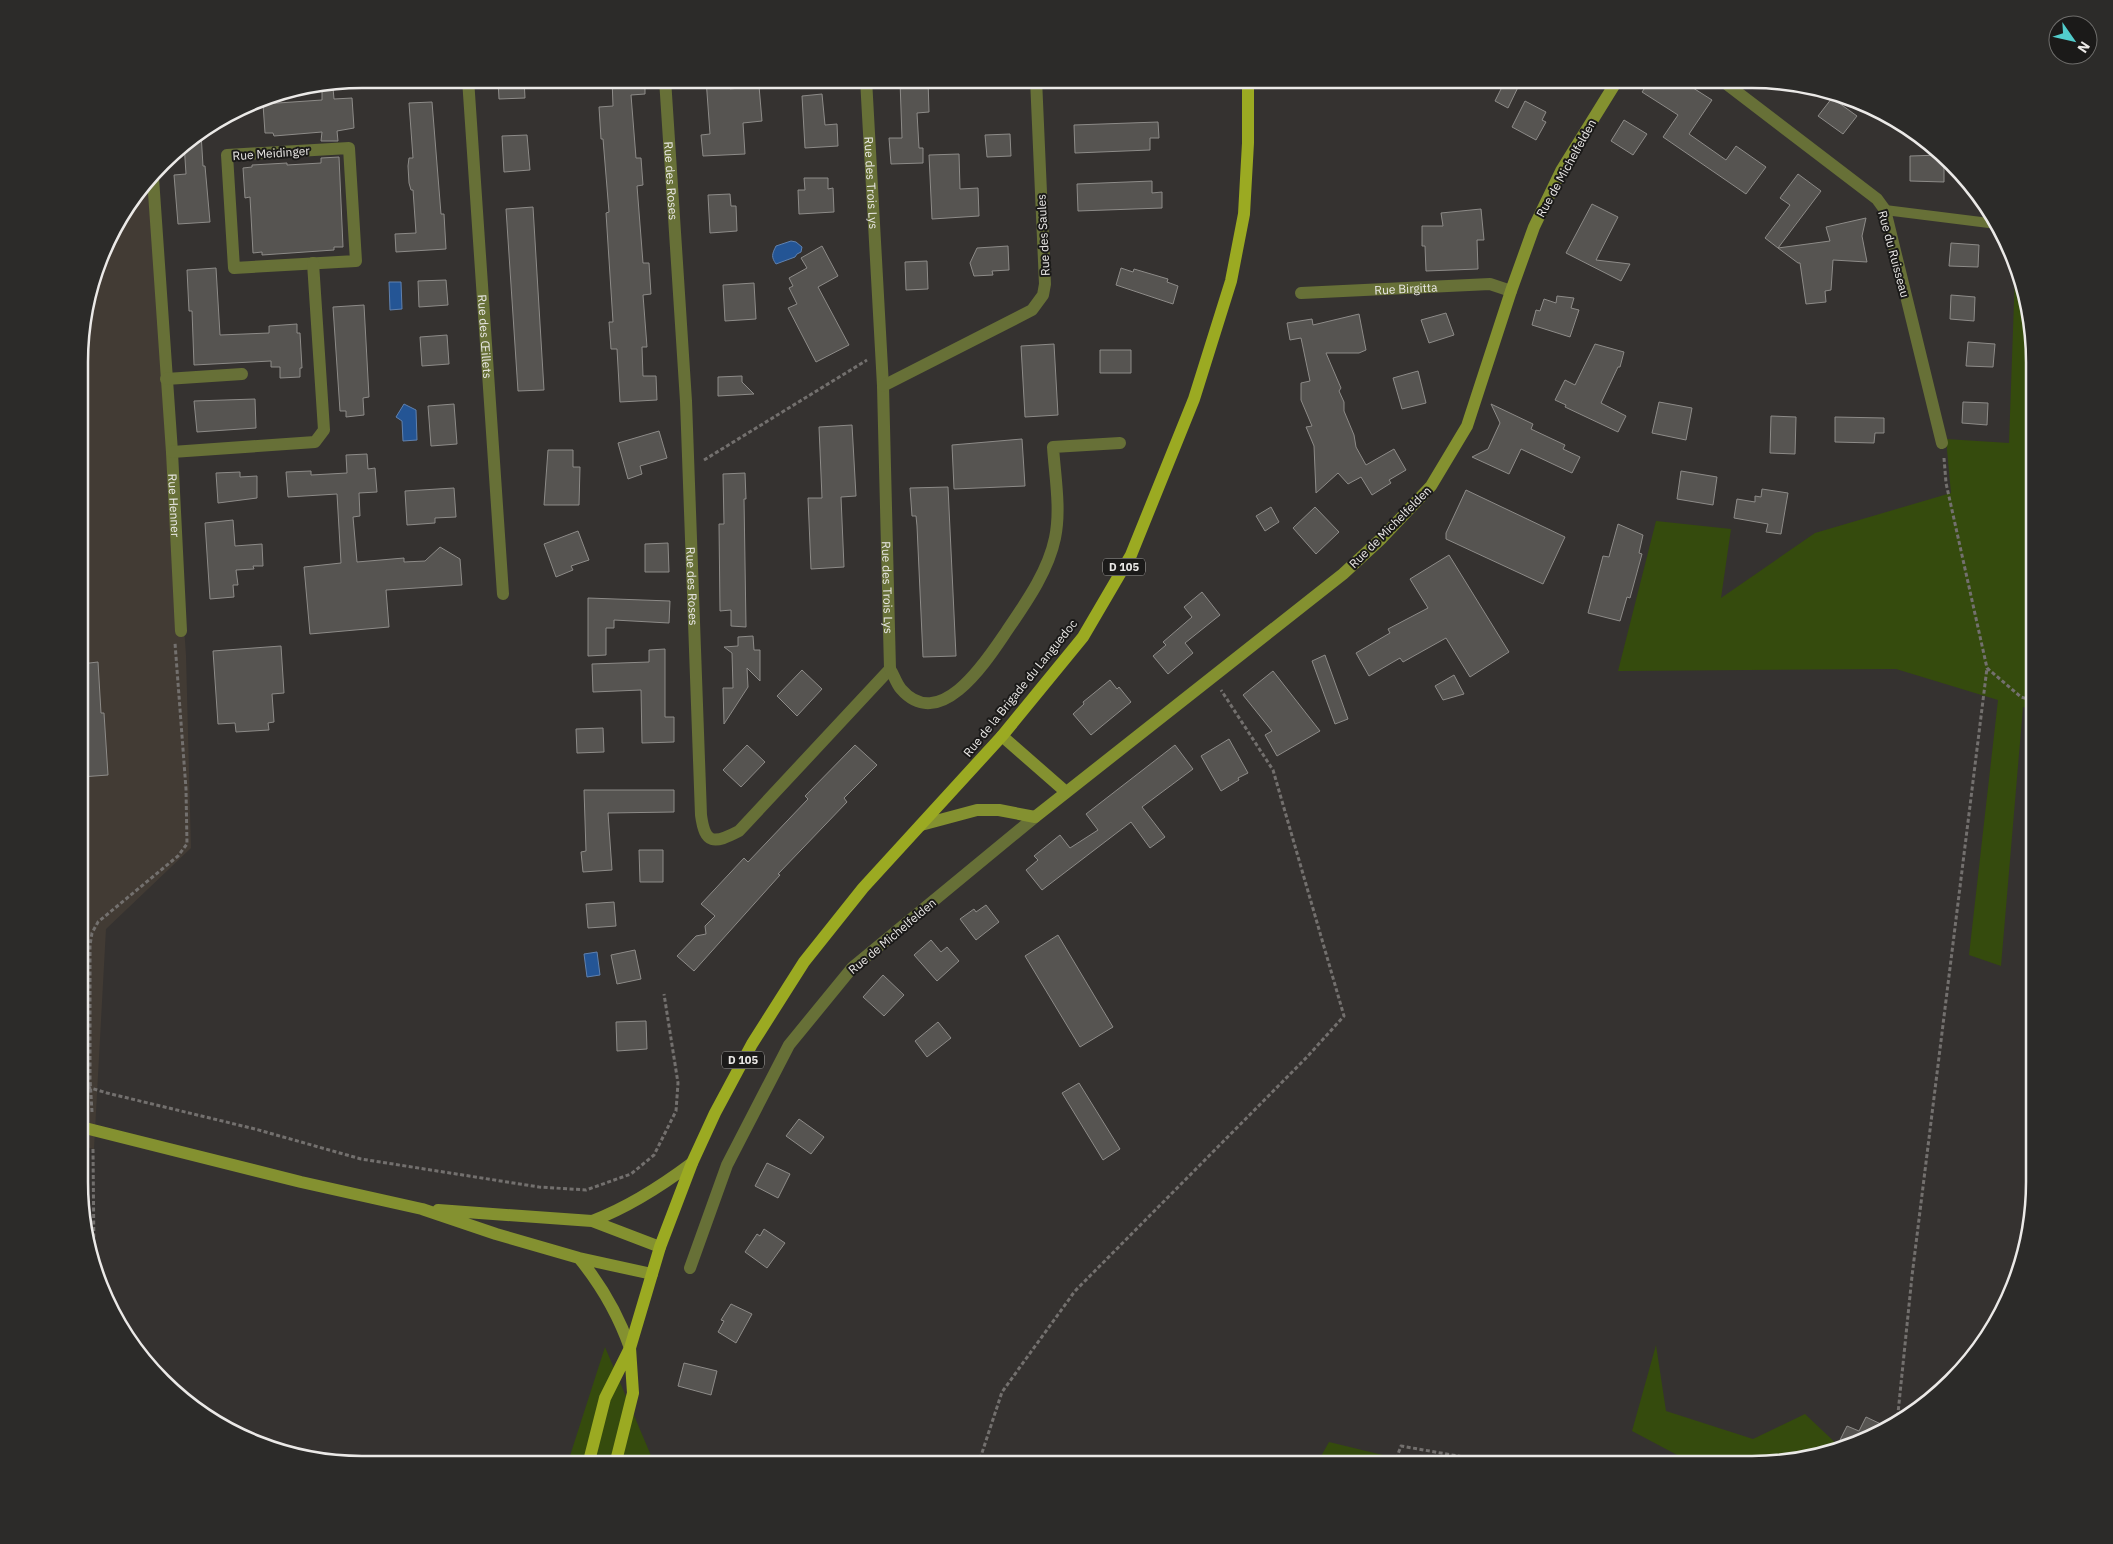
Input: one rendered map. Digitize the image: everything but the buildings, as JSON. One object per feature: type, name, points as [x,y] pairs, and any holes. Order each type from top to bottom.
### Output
[{"type":"main road","name":"Rue de la Brigade du Languedoc","points":[[692,1163],[715,1113],[752,1044],[804,962],[862,888],[1002,736],[1083,637],[1131,555],[1194,399],[1231,281],[1244,214],[1248,143],[1248,88]]},
{"type":"main road","name":"D 105","points":[[590,1456],[605,1398],[630,1348],[660,1247],[692,1163]]},
{"type":"main road","name":"D 105","points":[[617,1456],[633,1393],[630,1348]]},
{"type":"street","name":"Rue des Œillets","points":[[469,88],[503,594]]},
{"type":"street","name":"Rue des Roses","points":[[666,88],[686,401],[701,815],[703,831],[708,837],[717,840],[726,838],[739,831],[890,668]]},
{"type":"street","name":"Rue des Trois Lys","points":[[866,88],[883,386],[890,668],[900,688],[909,696],[922,702],[936,702],[949,698],[964,686],[983,665],[1024,606],[1045,566],[1055,539],[1053,447],[1120,443]]},
{"type":"street","name":"Rue des Saules","points":[[883,386],[1032,310],[1043,295],[1046,284],[1036,88]]},
{"type":"street","name":"Rue de Michelfelden","points":[[690,1268],[727,1165],[789,1045],[852,968],[1066,792],[1343,574],[1382,538],[1431,486],[1467,426],[1534,226],[1561,172],[1612,88]]},
{"type":"street","name":"Rue du Ruisseau","points":[[1732,88],[1877,199],[1885,210],[1942,443]]},
{"type":"street","name":"Rue Meidinger","points":[[349,148],[356,261],[312,263],[234,268],[228,156],[349,148]]},
{"type":"street","name":"Rue Henner","points":[[153,183],[172,452],[181,631]]},
{"type":"street","points":[[172,452],[315,442],[324,430],[312,263]]},
{"type":"street","name":"Rue Birgitta","points":[[1301,293],[1490,284],[1511,290]]},
{"type":"street","points":[[166,379],[242,374]]},
{"type":"street","points":[[1002,736],[1066,792]]},
{"type":"street","points":[[922,824],[976,810],[999,810],[1035,817]]},
{"type":"street","points":[[87,1128],[301,1182],[422,1209],[496,1234],[579,1258],[652,1274]]},
{"type":"street","points":[[592,1221],[617,1212],[638,1201],[692,1163]]},
{"type":"street","points":[[422,1209],[592,1221],[660,1247]]},
{"type":"street","points":[[579,1258],[603,1290],[617,1313],[630,1348]]},
{"type":"lane","points":[[1885,210],[1988,223]]},
{"type":"path","points":[[689,469],[881,352]]},
{"type":"path","points":[[1898,1414],[1913,1267],[1987,668],[1946,483],[1942,443]]},
{"type":"path","points":[[92,1112],[90,945],[92,933],[98,922],[178,856],[187,844],[186,789],[174,645],[181,631]]},
{"type":"path","points":[[1987,668],[2021,697],[2026,699]]},
{"type":"path","points":[[981,1456],[1002,1392],[1075,1291],[1307,1057],[1344,1016],[1273,770],[1213,677]]},
{"type":"path","points":[[87,1086],[107,1093],[246,1127],[361,1158],[539,1187],[586,1190],[631,1174],[654,1155],[676,1111],[678,1083],[664,994]]},
{"type":"path","points":[[93,1149],[94,1240]]},
{"type":"path","points":[[1398,1456],[1402,1446],[1458,1456]]},
{"type":"shaded area","points":[[148,189],[172,452],[186,655],[191,848],[106,929],[94,1149],[87,1147],[88,343],[97,290],[108,257],[124,224]]},
{"type":"green space","points":[[2015,285],[2023,326],[2026,361],[2026,708],[2023,707],[2001,966],[1969,955],[1998,700],[1896,669],[1618,671],[1656,521],[1731,529],[1721,598],[1815,533],[1951,493],[1946,439],[2009,443]]},
{"type":"green space","points":[[1656,1345],[1666,1411],[1753,1439],[1805,1414],[1836,1443],[1805,1451],[1770,1456],[1679,1456],[1632,1431]]},
{"type":"green space","points":[[605,1347],[651,1456],[570,1456]]},
{"type":"green space","points":[[1329,1442],[1387,1456],[1321,1456]]},
{"type":"water","points":[[791,241],[796,242],[802,247],[801,252],[795,257],[776,264],[773,255],[776,246]]},
{"type":"water","points":[[389,282],[401,282],[402,309],[390,310]]},
{"type":"water","points":[[404,404],[416,410],[417,440],[403,441],[402,421],[396,417]]},
{"type":"water","points":[[597,952],[600,975],[587,977],[584,954]]}]
